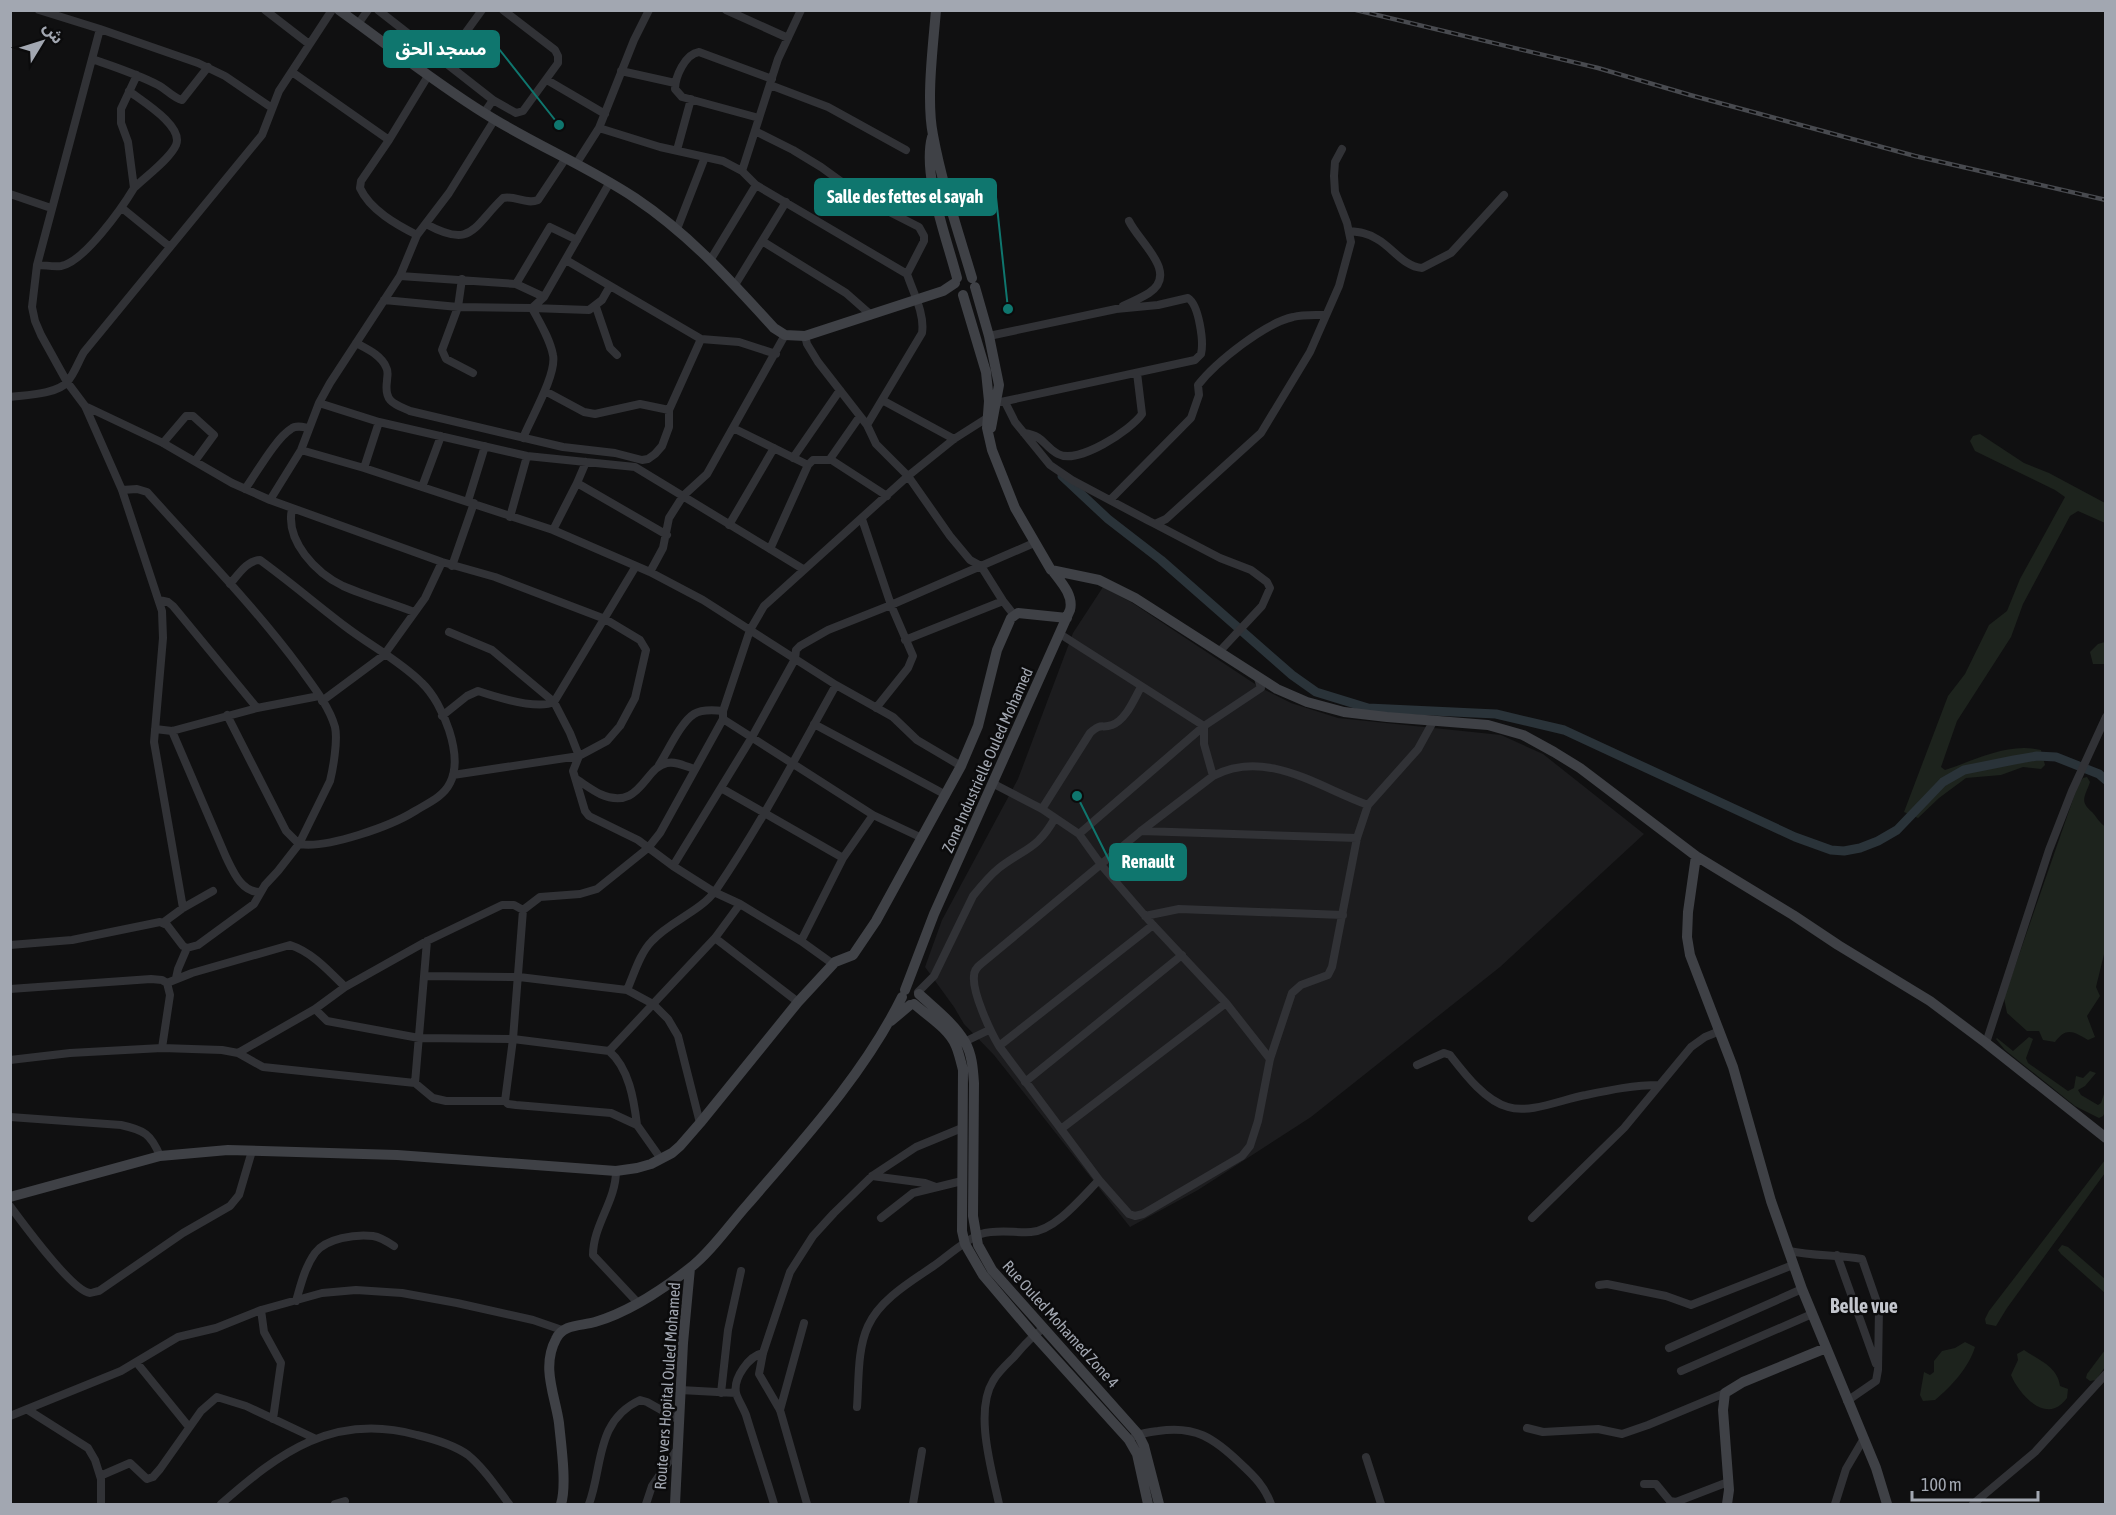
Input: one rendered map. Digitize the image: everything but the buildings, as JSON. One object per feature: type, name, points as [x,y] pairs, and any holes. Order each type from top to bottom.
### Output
[{"type":"street","points":[[39,10],[100,29],[208,68],[225,76],[272,108]]},
{"type":"street","points":[[265,10],[309,44]]},
{"type":"street","points":[[10,397],[58,388],[67,382],[84,352],[262,135],[279,91],[332,10]]},
{"type":"street","points":[[339,10],[428,76],[495,120],[634,197],[677,229],[711,259],[774,328],[784,335],[805,336],[958,287],[972,292],[973,283],[968,275],[958,287]]},
{"type":"street","points":[[358,24],[368,10]]},
{"type":"street","points":[[378,10],[493,100],[505,108],[520,113],[548,80],[558,63],[558,56],[555,50],[503,10]]},
{"type":"street","points":[[445,61],[482,10]]},
{"type":"street","points":[[576,164],[599,128],[634,40],[649,10]]},
{"type":"street","points":[[726,10],[789,38]]},
{"type":"street","points":[[741,171],[771,82],[801,10]]},
{"type":"street","points":[[936,10],[931,91],[932,134],[946,192],[989,336],[999,386],[990,437]]},
{"type":"street","points":[[100,29],[37,265],[32,307],[35,321],[67,382],[85,406],[122,490],[159,600],[164,624],[154,742],[183,908]]},
{"type":"street","points":[[759,118],[678,94],[675,83],[689,57],[699,52],[771,82],[828,107],[906,150]]},
{"type":"street","points":[[92,58],[137,75],[182,100],[208,68]]},
{"type":"street","points":[[621,71],[675,83]]},
{"type":"street","points":[[292,72],[389,140]]},
{"type":"street","points":[[134,189],[128,142],[121,123],[121,109],[137,75]]},
{"type":"street","points":[[417,235],[403,228],[372,205],[360,188],[361,181],[428,76]]},
{"type":"street","points":[[548,80],[605,114]]},
{"type":"street","points":[[37,265],[62,266],[92,243],[122,208],[134,189],[177,143],[177,136],[165,118],[129,91]]},
{"type":"street","points":[[677,150],[691,99]]},
{"type":"street","points":[[484,113],[493,100]]},
{"type":"street","points":[[270,500],[300,450],[319,403],[330,383],[399,276],[417,235],[449,193],[495,120]]},
{"type":"street","points":[[599,128],[723,161],[741,171],[756,185],[907,274],[916,299],[923,328],[922,333],[867,425]]},
{"type":"street","points":[[755,131],[821,167],[868,201],[919,227],[924,241],[907,274]]},
{"type":"street","points":[[932,134],[928,150],[934,194],[958,287],[997,404],[1024,433],[1041,456],[1056,470],[1220,558],[1251,570],[1267,582],[1270,588],[1262,606],[1219,652]]},
{"type":"street","points":[[1155,524],[1166,519],[1261,433],[1310,352],[1339,286],[1349,253],[1351,237],[1335,192],[1335,162],[1342,149]]},
{"type":"street","points":[[426,224],[452,236],[470,233],[503,198],[509,197],[530,202],[538,200],[566,158]]},
{"type":"street","points":[[677,229],[705,158]]},
{"type":"street","points":[[532,308],[544,297],[610,183]]},
{"type":"street","points":[[711,259],[756,185]]},
{"type":"street","points":[[10,194],[51,208]]},
{"type":"street","points":[[1349,231],[1366,233],[1377,238],[1410,264],[1422,268],[1451,253],[1504,195]]},
{"type":"street","points":[[735,285],[786,202]]},
{"type":"street","points":[[122,208],[170,247]]},
{"type":"street","points":[[1116,309],[1151,292],[1159,284],[1161,274],[1157,261],[1129,221]]},
{"type":"street","points":[[516,284],[550,227],[577,240]]},
{"type":"street","points":[[762,241],[846,293],[871,315]]},
{"type":"street","points":[[566,260],[701,339],[739,342],[776,354]]},
{"type":"street","points":[[399,276],[516,284],[544,297]]},
{"type":"street","points":[[462,279],[458,307],[442,350],[446,359],[473,373]]},
{"type":"street","points":[[384,300],[458,307],[589,310],[596,307],[610,286]]},
{"type":"street","points":[[505,1101],[519,977],[523,910],[540,897],[580,894],[597,889],[648,848],[660,833],[723,715],[750,630],[764,606],[908,476],[954,439],[987,418],[997,404],[1195,360],[1199,357],[1203,343],[1195,306],[1188,298],[1158,305],[1116,309],[989,336]]},
{"type":"street","points":[[596,307],[610,348],[616,356]]},
{"type":"street","points":[[523,438],[545,391],[553,354],[532,308]]},
{"type":"street","points":[[1111,499],[1191,418],[1197,401],[1198,385],[1205,376],[1252,336],[1273,324],[1294,316],[1326,315]]},
{"type":"street","points":[[650,572],[663,548],[669,518],[683,496],[699,484],[707,474],[776,354],[784,335]]},
{"type":"street","points":[[805,336],[814,356],[867,425],[876,444],[908,476],[950,536],[970,560],[981,566],[1014,615]]},
{"type":"street","points":[[356,343],[375,354],[387,367],[386,392],[390,401],[395,404],[427,416],[523,438],[579,450],[615,453],[642,460],[648,459],[662,446],[669,427],[669,410],[701,339]]},
{"type":"street","points":[[1024,433],[1036,435],[1058,454],[1068,458],[1113,439],[1137,422],[1142,414],[1137,372]]},
{"type":"street","points":[[793,458],[840,390]]},
{"type":"street","points":[[545,391],[584,412],[595,414],[640,404],[669,410]]},
{"type":"street","points":[[882,400],[954,439]]},
{"type":"street","points":[[319,403],[379,422],[528,456],[635,466],[803,569]]},
{"type":"street","points":[[85,406],[163,443],[245,489],[270,500],[452,566],[495,577],[605,619],[640,640],[646,650],[635,698],[620,726],[607,741],[579,756],[453,776]]},
{"type":"street","points":[[163,443],[186,416],[193,416],[214,435],[195,461]]},
{"type":"street","points":[[831,460],[831,456],[860,416]]},
{"type":"street","points":[[987,418],[992,450],[1015,508],[1051,570],[1099,580],[1135,598],[1288,695],[1336,710],[1365,715],[1488,725],[1514,732],[1538,743],[1580,768],[1696,856],[1930,1001],[2106,1138]]},
{"type":"street","points":[[364,468],[379,422]]},
{"type":"street","points":[[245,489],[290,429],[309,428]]},
{"type":"street","points":[[733,428],[808,465]]},
{"type":"street","points":[[422,487],[441,436]]},
{"type":"street","points":[[452,566],[485,446]]},
{"type":"street","points":[[729,525],[774,448]]},
{"type":"street","points":[[300,450],[364,468],[553,530],[650,572],[703,600],[836,685],[893,717],[926,746],[961,766]]},
{"type":"street","points":[[510,517],[528,456]]},
{"type":"street","points":[[770,549],[808,465],[813,460],[831,460],[887,496]]},
{"type":"street","points":[[553,530],[586,462]]},
{"type":"street","points":[[577,483],[667,535]]},
{"type":"street","points":[[122,490],[137,489],[147,492],[230,584],[284,646],[329,713],[336,731],[330,782],[299,844],[250,908],[198,945],[187,948],[164,922]]},
{"type":"street","points":[[292,509],[290,518],[292,529],[299,546],[317,567],[342,585],[414,612]]},
{"type":"street","points":[[862,519],[891,605],[913,657],[912,662],[876,708]]},
{"type":"street","points":[[673,866],[752,737],[795,659],[796,650],[828,630],[1034,543]]},
{"type":"street","points":[[227,715],[286,831],[299,844],[317,845],[379,828],[404,818],[443,794],[453,776],[456,753],[436,699],[403,666],[384,655],[260,560],[250,562],[230,584]]},
{"type":"street","points":[[155,729],[172,731],[257,708],[320,699],[384,655],[430,590],[442,562]]},
{"type":"street","points":[[442,716],[467,696],[478,691],[518,701],[547,705],[554,702],[636,566]]},
{"type":"street","name":"Zone Industrielle Ouled Mohamed","points":[[889,1023],[915,965],[930,923],[1072,606],[1065,588],[1051,570]]},
{"type":"street","points":[[159,600],[173,606],[257,708]]},
{"type":"street","points":[[905,640],[1003,601]]},
{"type":"street","points":[[10,1197],[160,1156],[228,1150],[397,1155],[616,1171],[637,1168],[661,1159],[680,1146],[700,1124],[762,1044],[833,964],[853,955],[860,945],[961,766],[978,726],[997,650],[1014,615],[1024,613],[1048,618],[1067,618]]},
{"type":"street","points":[[449,632],[492,650],[554,702],[579,756],[573,771],[585,811],[589,816],[610,828],[625,833],[714,892],[740,904],[801,941],[833,964]]},
{"type":"street","points":[[1060,634],[1204,726]]},
{"type":"street","points":[[1079,834],[1204,726],[1261,688],[1258,678]]},
{"type":"street","points":[[627,990],[652,941],[692,912],[714,892],[764,812],[836,685]]},
{"type":"street","points":[[1042,809],[1090,732],[1098,726],[1112,725],[1123,717],[1142,687]]},
{"type":"street","points":[[576,779],[602,795],[618,797],[635,793],[658,766],[686,722],[694,714],[704,711],[723,715],[792,764],[873,815],[922,837]]},
{"type":"street","points":[[1986,1043],[2049,850],[2072,791],[2106,717]]},
{"type":"street","points":[[1368,805],[1277,768],[1237,766],[1213,776],[1141,831],[1102,866],[977,967],[973,977],[989,1030],[999,1046],[1099,1180],[1122,1208],[1135,1216],[1143,1214],[1242,1156],[1250,1146],[1258,1121],[1270,1059],[1293,993],[1301,985],[1325,976],[1330,971],[1357,838],[1368,805],[1418,748],[1434,720]]},
{"type":"street","points":[[814,724],[946,795]]},
{"type":"street","points":[[1204,726],[1204,744],[1213,776]]},
{"type":"street","points":[[172,731],[236,876],[248,889],[260,892]]},
{"type":"street","points":[[658,766],[673,762],[694,769]]},
{"type":"street","points":[[992,783],[1042,809],[1079,834],[1102,866],[1226,1003],[1270,1059]]},
{"type":"street","points":[[721,788],[843,858]]},
{"type":"street","points":[[801,941],[843,858],[873,815]]},
{"type":"street","points":[[10,1416],[138,1363],[178,1337],[216,1328],[261,1310],[322,1293],[341,1291],[402,1293],[533,1320],[562,1330],[622,1312],[690,1268],[765,1184],[831,1105],[861,1066],[889,1023],[934,976],[973,896],[980,887],[1000,867],[1044,837],[1055,818]]},
{"type":"street","points":[[1141,831],[1357,838]]},
{"type":"street","points":[[1696,856],[1689,900],[1687,937],[1695,972],[1720,1031],[1771,1201],[1793,1265],[1876,1468],[1887,1504]]},
{"type":"street","points":[[10,945],[72,940],[164,922],[213,891]]},
{"type":"street","points":[[238,1053],[315,1009],[345,987],[427,941],[502,904],[514,905],[523,910]]},
{"type":"street","points":[[609,1051],[715,938],[740,904]]},
{"type":"street","points":[[1145,916],[1179,909],[1343,915]]},
{"type":"street","points":[[999,1046],[1153,925]]},
{"type":"street","points":[[715,938],[798,1002]]},
{"type":"street","points":[[416,1083],[427,941]]},
{"type":"street","points":[[167,983],[176,978],[290,945],[310,955],[345,987]]},
{"type":"street","points":[[176,978],[187,948]]},
{"type":"street","points":[[1025,1082],[1182,955]]},
{"type":"street","name":"Zone Industrielle Ouled Mohamed","points":[[915,965],[916,997]]},
{"type":"street","points":[[425,976],[519,977],[627,990],[653,1004],[668,1019],[678,1036],[700,1124]]},
{"type":"street","points":[[10,989],[162,980],[167,983],[170,995],[162,1048]]},
{"type":"street","points":[[903,993],[910,987],[916,997]]},
{"type":"street","name":"Rue Ouled Mohamed Zone 4","points":[[903,993],[903,1002],[916,997],[936,1022],[961,1044],[972,1065],[975,1237],[992,1270],[1044,1328],[1133,1437],[1148,1504]]},
{"type":"street","points":[[1061,1129],[1226,1003]]},
{"type":"street","points":[[315,1009],[327,1021],[419,1038],[513,1039],[609,1051],[622,1067],[635,1109],[637,1125],[661,1159]]},
{"type":"street","points":[[961,1044],[989,1030]]},
{"type":"street","points":[[1532,1218],[1624,1128],[1691,1047],[1705,1037],[1720,1031]]},
{"type":"street","name":"Rue Ouled Mohamed Zone 4","points":[[961,1044],[964,1078],[962,1231],[965,1244],[983,1275],[1034,1335],[1144,1446],[1159,1504]]},
{"type":"street","points":[[10,1060],[70,1053],[162,1048],[222,1050],[238,1053],[263,1067],[416,1083],[433,1098],[446,1101],[505,1101],[516,1105],[611,1113],[637,1125]]},
{"type":"street","points":[[1417,1065],[1444,1053],[1450,1055],[1480,1089],[1496,1102],[1508,1107],[1525,1109],[1585,1095],[1641,1085],[1659,1085]]},
{"type":"street","points":[[10,1117],[121,1125],[134,1128],[150,1137],[160,1156]]},
{"type":"street","points":[[807,1504],[780,1410],[759,1374],[763,1353],[790,1272],[801,1253],[834,1213],[872,1176],[916,1147],[962,1128]]},
{"type":"street","points":[[10,1206],[32,1236],[67,1276],[82,1290],[99,1291],[183,1233],[230,1206],[239,1195],[252,1152]]},
{"type":"street","points":[[616,1171],[616,1185],[593,1241],[593,1255],[638,1302]]},
{"type":"street","points":[[872,1176],[936,1186]]},
{"type":"street","points":[[857,1407],[860,1355],[868,1324],[888,1301],[901,1289],[975,1237],[986,1233],[1030,1232],[1045,1228],[1065,1215],[1099,1180]]},
{"type":"street","points":[[881,1218],[913,1193],[962,1181]]},
{"type":"street","points":[[296,1301],[306,1269],[317,1250],[326,1244],[347,1237],[374,1236],[394,1246]]},
{"type":"street","points":[[1789,1251],[1862,1259],[1879,1308],[1878,1370],[1876,1380],[1847,1401]]},
{"type":"street","points":[[1837,1255],[1878,1370]]},
{"type":"street","points":[[1599,1285],[1606,1284],[1666,1296],[1691,1305],[1793,1265]]},
{"type":"street","name":"Route vers Hopital Ouled Mohamed","points":[[675,1504],[682,1343],[690,1268]]},
{"type":"street","points":[[721,1393],[728,1330],[741,1271]]},
{"type":"street","points":[[1669,1348],[1802,1289]]},
{"type":"street","points":[[261,1310],[264,1332],[280,1363],[273,1419]]},
{"type":"street","points":[[1682,1371],[1812,1314]]},
{"type":"street","points":[[780,1410],[804,1323]]},
{"type":"street","points":[[999,1504],[986,1438],[987,1397],[993,1382],[1034,1335],[1044,1328]]},
{"type":"street","points":[[561,1504],[564,1482],[559,1423],[549,1361],[554,1343],[562,1330]]},
{"type":"street","points":[[1527,1428],[1543,1432],[1598,1429],[1622,1434],[1725,1393],[1743,1382],[1826,1348]]},
{"type":"street","points":[[763,1353],[752,1358],[744,1368],[736,1386],[736,1394],[744,1411],[774,1504]]},
{"type":"street","points":[[138,1363],[189,1427]]},
{"type":"street","points":[[1973,1504],[2035,1452],[2106,1374]]},
{"type":"street","points":[[680,1390],[736,1394]]},
{"type":"street","points":[[1725,1393],[1723,1410],[1728,1482],[1727,1504]]},
{"type":"street","points":[[100,1476],[130,1463],[147,1479],[153,1477],[189,1427],[206,1406],[217,1397],[246,1406],[314,1438]]},
{"type":"street","points":[[589,1504],[593,1496],[598,1459],[610,1428],[618,1415],[640,1400],[679,1420]]},
{"type":"street","points":[[28,1410],[88,1448],[100,1476],[101,1504]]},
{"type":"street","points":[[220,1504],[288,1451],[332,1432],[358,1428],[401,1430],[424,1436],[466,1454],[478,1465],[509,1504]]},
{"type":"street","points":[[1133,1437],[1170,1429],[1186,1429],[1213,1440],[1262,1486],[1271,1504]]},
{"type":"street","points":[[1835,1504],[1846,1469],[1863,1440]]},
{"type":"street","points":[[646,1504],[652,1486],[676,1451]]},
{"type":"street","points":[[914,1504],[922,1452]]},
{"type":"street","points":[[1366,1457],[1381,1504]]},
{"type":"street","points":[[1644,1484],[1656,1484],[1670,1501],[1676,1502],[1728,1482]]},
{"type":"street","points":[[334,1504],[345,1501]]},
{"type":"shaded area","points":[[1980,434],[2024,463],[2049,473],[2105,503],[2105,523],[2078,511],[2070,516],[2023,604],[2011,637],[1957,721],[1941,767],[1945,770],[1992,753],[2016,748],[2041,750],[2045,765],[2041,769],[2023,767],[2001,775],[1966,778],[1939,798],[1918,818],[1904,812],[1948,696],[1965,674],[1989,625],[2007,611],[2020,579],[2065,497],[1975,451],[1970,441],[1973,436]]},
{"type":"shaded area","points":[[1103,587],[1131,602],[1261,688],[1291,703],[1338,718],[1501,735],[1543,754],[1644,834],[1500,967],[1311,1117],[1198,1190],[1130,1227],[994,1055],[964,1024],[925,967],[942,920],[1018,779],[1073,633]]},
{"type":"shaded area","points":[[2105,642],[2105,664],[2093,664],[2090,652],[2098,644]]},
{"type":"shaded area","points":[[2087,777],[2090,782],[2084,802],[2106,827],[2105,950],[2096,987],[2100,996],[2087,1016],[2095,1037],[2088,1040],[2066,1032],[2055,1042],[2043,1040],[2039,1031],[2027,1031],[2007,1013],[2004,998],[2078,785],[2083,778]]},
{"type":"shaded area","points":[[2029,1037],[2033,1039],[2026,1058],[2028,1063],[2068,1091],[2074,1088],[2076,1076],[2083,1078],[2090,1071],[2096,1073],[2085,1086],[2078,1090],[2081,1095],[2098,1105],[2105,1091],[2103,1116],[2099,1118],[2075,1106],[2005,1050],[1996,1039],[2013,1051]]},
{"type":"shaded area","points":[[2105,1160],[2105,1173],[1996,1326],[1986,1324],[1985,1319],[1989,1311]]},
{"type":"shaded area","points":[[2062,1245],[2068,1247],[2105,1279],[2105,1293],[2061,1254],[2058,1250]]},
{"type":"shaded area","points":[[1965,1342],[1975,1347],[1964,1369],[1935,1400],[1923,1401],[1920,1395],[1924,1372],[1930,1375],[1934,1372],[1934,1361],[1942,1351],[1955,1348]]},
{"type":"shaded area","points":[[2024,1350],[2052,1369],[2060,1386],[2068,1389],[2067,1398],[2059,1406],[2048,1409],[2035,1405],[2028,1400],[2014,1381],[2011,1375],[2018,1360],[2017,1354]]},
{"type":"shaded area","points":[[2105,1350],[2105,1367],[2096,1380],[2090,1381],[2086,1378],[2087,1374]]},
{"type":"waterway","points":[[1062,476],[1108,519],[1161,560],[1292,675],[1316,692],[1368,708],[1496,714],[1564,730],[1795,837],[1831,850],[1844,851],[1860,848],[1897,830],[1943,782],[1964,770],[2037,756],[2056,757],[2099,774],[2106,780]]},
{"type":"railway","points":[[1356,10],[1598,68],[1915,156],[2106,200]]},
{"type":"place","name":"مسجد الحق","points":[[559,125]]},
{"type":"place","name":"Salle des fettes el sayah","points":[[1008,309]]},
{"type":"place","name":"Renault","points":[[1077,796]]},
{"type":"district","name":"Belle vue","points":[[1864,1306]]}]
